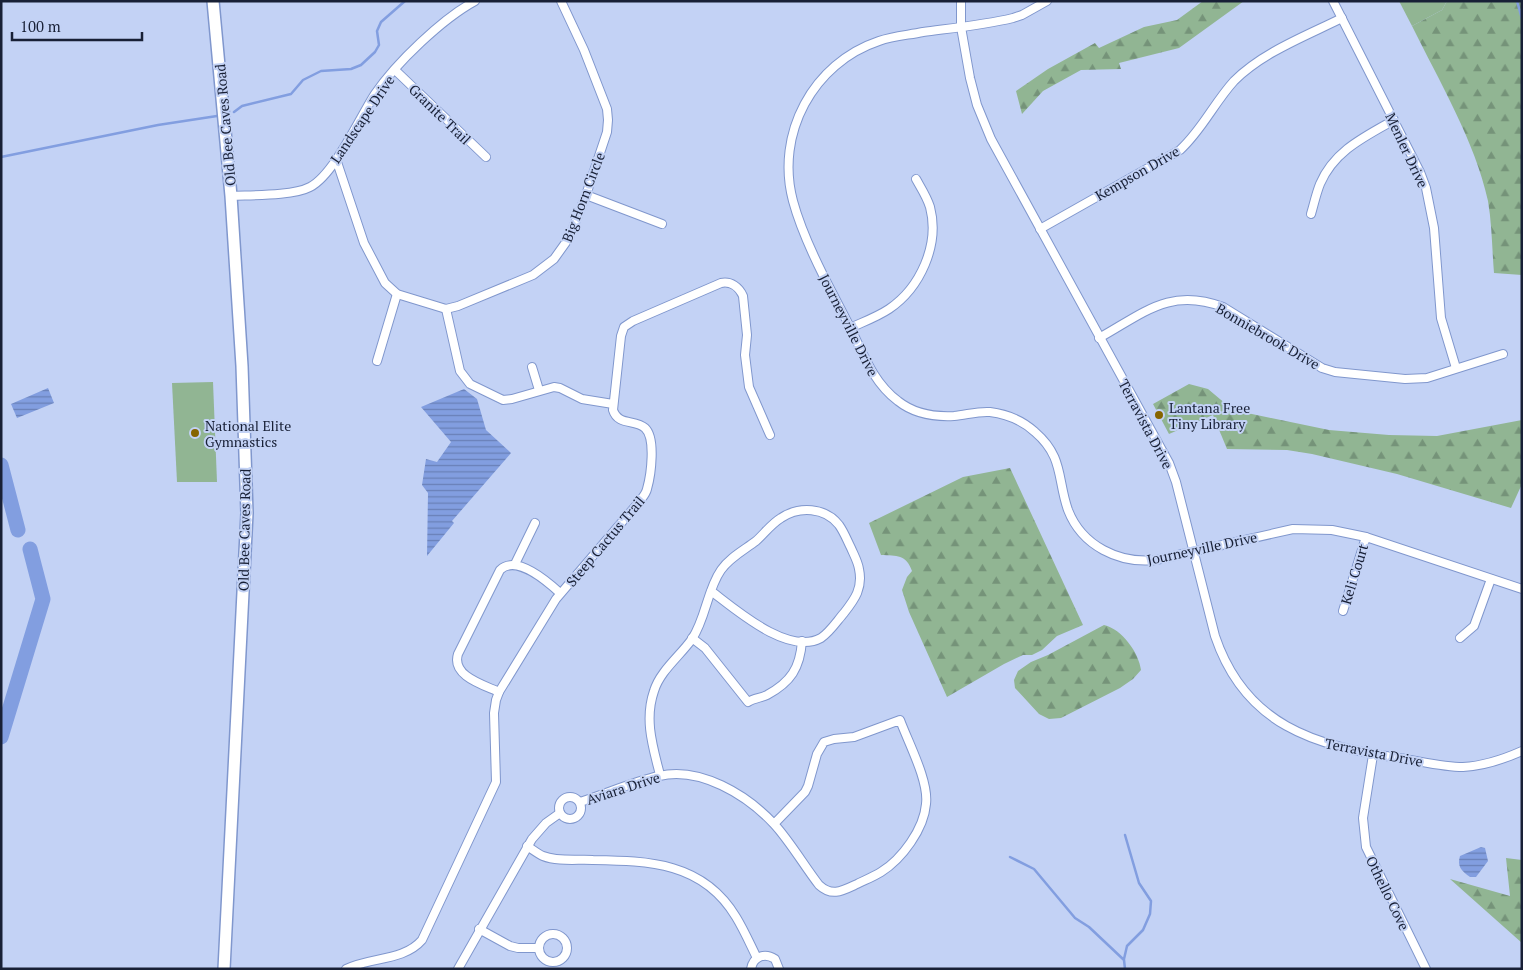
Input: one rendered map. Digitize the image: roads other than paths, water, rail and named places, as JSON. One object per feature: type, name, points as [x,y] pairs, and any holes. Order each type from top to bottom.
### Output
[{"type":"street","name":"Old Bee Caves Road","points":[[213,1],[231,196],[242,366],[247,513],[224,969]]},
{"type":"street","name":"Landscape Drive","points":[[231,196],[295,192],[306,189],[318,182],[336,160],[375,94],[395,70],[427,38],[462,8],[475,1]]},
{"type":"street","name":"Big Horn Circle","points":[[446,309],[458,306],[533,275],[554,259],[569,238],[586,195],[607,132],[607,109],[584,50],[561,1]]},
{"type":"street","name":"Terravista Drive","points":[[961,1],[961,27],[970,78],[985,125],[1099,338],[1169,463],[1176,482],[1215,636],[1222,655],[1235,678],[1247,694],[1267,713],[1291,730],[1330,745],[1373,754],[1464,767],[1490,762],[1522,751]]},
{"type":"street","name":"Journeyville Drive","points":[[1047,1],[1013,18],[893,37],[862,47],[827,73],[815,86],[806,100],[793,130],[788,164],[792,200],[810,246],[871,371],[885,389],[906,407],[918,412],[944,416],[990,412],[1018,420],[1042,438],[1054,456],[1060,472],[1065,500],[1075,522],[1091,542],[1122,558],[1144,561],[1293,529],[1332,530],[1366,537],[1522,589]]},
{"type":"street","name":"Menler Drive","points":[[1334,1],[1420,172],[1426,188],[1434,228],[1441,318],[1456,368]]},
{"type":"street","name":"Kempson Drive","points":[[1040,229],[1180,150],[1197,132],[1226,90],[1246,70],[1276,51],[1342,18]]},
{"type":"street","name":"Granite Trail","points":[[395,70],[486,157]]},
{"type":"street","points":[[1311,214],[1320,184],[1338,157],[1355,141],[1394,120]]},
{"type":"street","points":[[336,160],[364,243],[386,283],[398,294],[446,309],[456,360],[460,371],[468,382],[503,400],[548,388],[560,388],[582,399],[613,404],[621,336],[624,326],[721,283],[730,283],[743,296],[748,335],[745,355],[749,387],[770,435]]},
{"type":"street","points":[[850,328],[888,310],[902,299],[923,269],[930,244],[932,219],[926,197],[916,179]]},
{"type":"street","points":[[586,195],[662,224]]},
{"type":"street","points":[[377,360],[398,294]]},
{"type":"street","name":"Bonniebrook Drive","points":[[1099,338],[1153,308],[1178,300],[1192,299],[1223,307],[1322,368],[1334,372],[1411,379],[1427,378],[1503,354]]},
{"type":"street","points":[[532,367],[539,390]]},
{"type":"street","name":"Steep Cactus Trail","points":[[346,969],[364,962],[410,950],[418,944],[424,935],[496,782],[494,713],[496,700],[500,692],[560,593],[639,502],[647,490],[652,442],[650,433],[640,425],[619,419],[613,412],[613,404]]},
{"type":"street","points":[[660,776],[648,724],[653,691],[692,638],[701,620],[714,580],[728,562],[781,518],[801,510],[816,510],[838,523],[859,567],[860,586],[854,600],[828,632],[815,640],[789,639],[760,627],[711,591]]},
{"type":"street","points":[[515,564],[535,523]]},
{"type":"street","name":"Keli Court","points":[[1343,611],[1366,537]]},
{"type":"street","points":[[500,692],[465,674],[458,668],[456,660],[500,570],[515,564],[544,578],[560,593]]},
{"type":"street","points":[[1460,638],[1469,631],[1477,619],[1490,579]]},
{"type":"street","points":[[692,638],[705,648],[748,702],[776,690],[794,673],[801,653],[802,641]]},
{"type":"street","name":"Aviara Drive","points":[[580,802],[660,776],[684,775],[719,784],[738,793],[774,824],[818,886],[829,892],[839,893],[882,871],[904,850],[915,836],[923,820],[926,790],[900,720],[854,737],[834,738],[824,742],[817,754],[805,792],[774,824]]},
{"type":"street","name":"Othello Cove","points":[[1373,754],[1363,818],[1366,847],[1426,969]]},
{"type":"street","name":"Aviara Drive","points":[[572,797],[580,802],[580,812],[573,819],[563,817],[560,813],[562,799],[572,797]]},
{"type":"street","name":"Aviara Drive","points":[[458,969],[527,846],[538,830],[560,813]]},
{"type":"street","points":[[527,846],[548,858],[644,861],[670,866],[691,876],[711,889],[728,906],[757,958]]},
{"type":"street","points":[[479,930],[510,946],[538,948]]},
{"type":"street","points":[[751,969],[752,964],[761,956],[771,956],[778,963],[779,969]]},
{"type":"water","points":[[48,388],[54,403],[17,418],[11,404]]},
{"type":"water","points":[[464,389],[477,399],[486,430],[511,453],[452,521],[454,523],[427,556],[428,493],[422,485],[426,459],[437,462],[451,442],[421,407]]},
{"type":"water","points":[[1481,847],[1485,848],[1488,861],[1476,877],[1470,877],[1460,868],[1460,856]]},
{"type":"waterway","points":[[234,112],[242,106],[291,94],[303,80],[321,71],[351,69],[361,65],[375,52],[379,45],[377,31],[381,22],[405,1]]},
{"type":"waterway","points":[[1517,1],[1522,19]]},
{"type":"waterway","points":[[1,157],[158,125],[217,116]]},
{"type":"waterway","points":[[1,465],[18,530]]},
{"type":"waterway","points":[[1,737],[43,599],[30,549]]},
{"type":"waterway","points":[[1124,959],[1127,946],[1143,930],[1150,914],[1151,901],[1139,883],[1125,835]]},
{"type":"waterway","points":[[1010,857],[1034,869],[1075,918],[1089,927],[1124,960],[1125,969]]},
{"type":"place","name":"Lantana Free Tiny Library","points":[[1159,415]]},
{"type":"place","name":"National Elite Gymnastics","points":[[195,433]]}]
